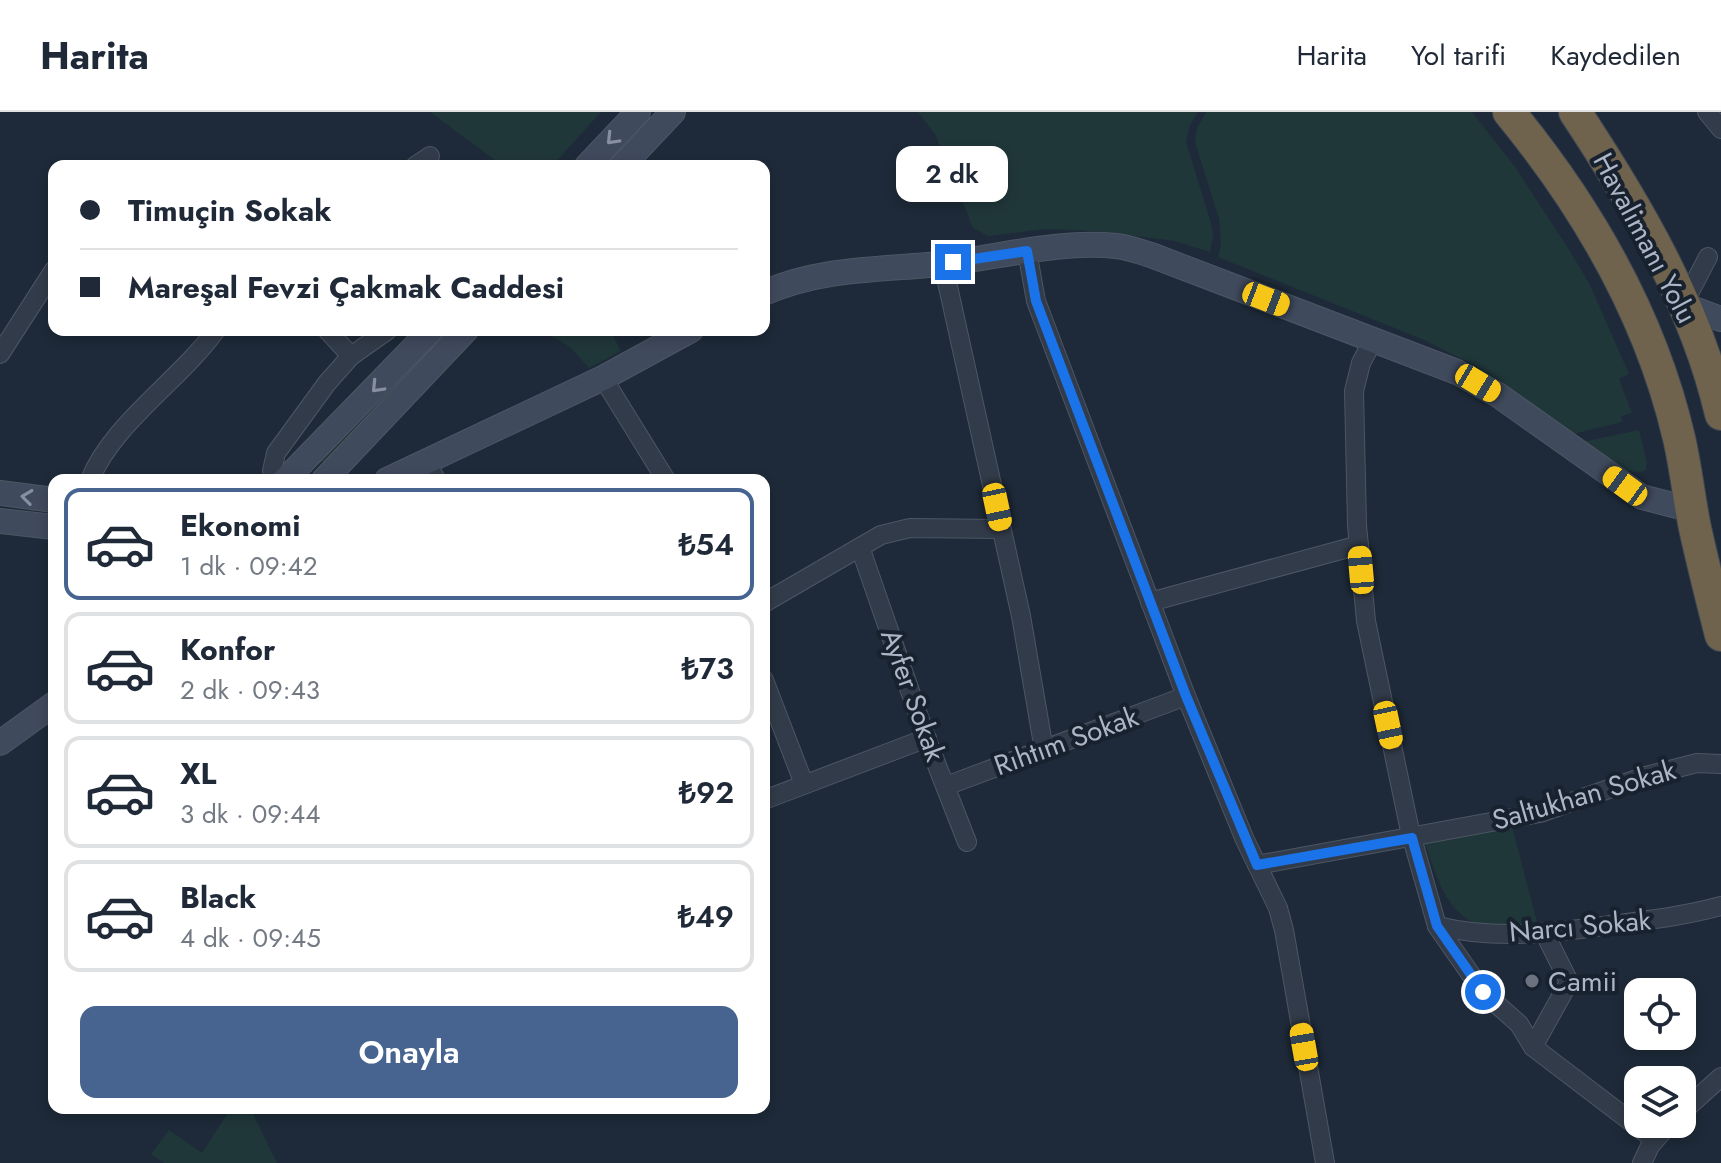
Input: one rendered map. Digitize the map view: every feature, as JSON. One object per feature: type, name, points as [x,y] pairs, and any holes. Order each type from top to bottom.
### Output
[{"type":"highway","points":[[1509,112],[1574,201],[1620,279],[1641,323],[1680,439],[1692,510],[1721,635]]},
{"type":"highway","points":[[1535,112],[1589,185],[1641,273],[1659,315],[1685,394],[1695,440],[1721,612]]},
{"type":"highway","name":"Havalimanı Yolu","points":[[1575,112],[1609,163],[1683,305],[1705,360],[1721,414]]},
{"type":"highway","points":[[1599,112],[1624,151],[1665,229],[1675,255],[1683,305]]},
{"type":"street","points":[[593,160],[638,112]]},
{"type":"street","points":[[628,160],[673,112]]},
{"type":"street","points":[[1707,112],[1721,129]]},
{"type":"street","points":[[770,290],[814,276],[943,264],[1081,244],[1119,246],[1151,255],[1425,358],[1478,383],[1642,497],[1692,510]]},
{"type":"street","points":[[1027,251],[1036,301],[1150,602],[1186,696],[1278,908],[1325,1163]]},
{"type":"street","points":[[1708,257],[1683,305],[1721,319]]},
{"type":"street","points":[[943,264],[1021,616],[1044,750]]},
{"type":"street","points":[[0,354],[48,279]]},
{"type":"street","points":[[93,474],[110,445],[190,363],[211,336]]},
{"type":"street","points":[[333,336],[351,356]]},
{"type":"street","points":[[273,474],[276,453],[327,383],[351,356],[379,336]]},
{"type":"street","points":[[291,474],[425,336]]},
{"type":"street","points":[[330,474],[460,336]]},
{"type":"street","points":[[431,471],[680,336]]},
{"type":"street","points":[[1373,340],[1361,363],[1354,391],[1359,545],[1366,621],[1412,838],[1437,926],[1483,992],[1519,1024],[1533,1047],[1655,1140],[1642,1163]]},
{"type":"street","points":[[603,378],[662,474]]},
{"type":"street","points":[[0,493],[48,499]]},
{"type":"street","points":[[0,521],[48,526]]},
{"type":"street","points":[[770,600],[881,535],[910,528],[1001,529]]},
{"type":"street","points":[[1150,602],[1359,545]]},
{"type":"street","name":"Ayfer Sokak","points":[[860,547],[967,842]]},
{"type":"street","points":[[770,696],[804,784]]},
{"type":"street","name":"Rıhtım Sokak","points":[[946,786],[1186,696]]},
{"type":"street","points":[[0,743],[48,708]]},
{"type":"street","points":[[770,798],[927,738]]},
{"type":"street","name":"Saltukhan Sokak","points":[[1257,865],[1540,813],[1646,776],[1697,763],[1721,764]]},
{"type":"street","name":"Narcı Sokak","points":[[1437,926],[1466,933],[1545,934],[1687,915],[1721,906]]},
{"type":"street","points":[[1533,1047],[1569,982],[1545,934]]},
{"type":"street","points":[[1696,1099],[1721,1077]]},
{"type":"green space","points":[[430,112],[601,112],[557,160],[495,160]]},
{"type":"green space","points":[[918,112],[1198,112],[1190,125],[1186,142],[1211,223],[1213,235],[1210,252],[1175,241],[1096,231],[1046,229],[988,236],[973,228],[935,134]]},
{"type":"green space","points":[[1206,112],[1472,112],[1515,167],[1590,285],[1629,374],[1619,379],[1632,413],[1621,416],[1622,422],[1573,434],[1472,364],[1422,339],[1218,257],[1221,243],[1219,219],[1195,142],[1197,128]]},
{"type":"green space","points":[[435,336],[446,336],[325,462],[319,460]]},
{"type":"green space","points":[[551,336],[613,336],[621,351],[589,368],[570,347]]},
{"type":"green space","points":[[1639,430],[1647,463],[1645,471],[1620,468],[1582,442]]},
{"type":"green space","points":[[1512,826],[1537,922],[1499,926],[1478,924],[1465,918],[1447,897],[1424,841]]},
{"type":"green space","points":[[227,1114],[253,1114],[277,1163],[164,1163],[151,1154],[169,1130],[202,1153]]},
{"type":"place","name":"Camii","points":[[1532,981]]},
{"type":"route","points":[[953,262],[1027,251],[1036,301],[1186,696],[1257,865],[1412,838],[1437,926],[1483,992]]}]
